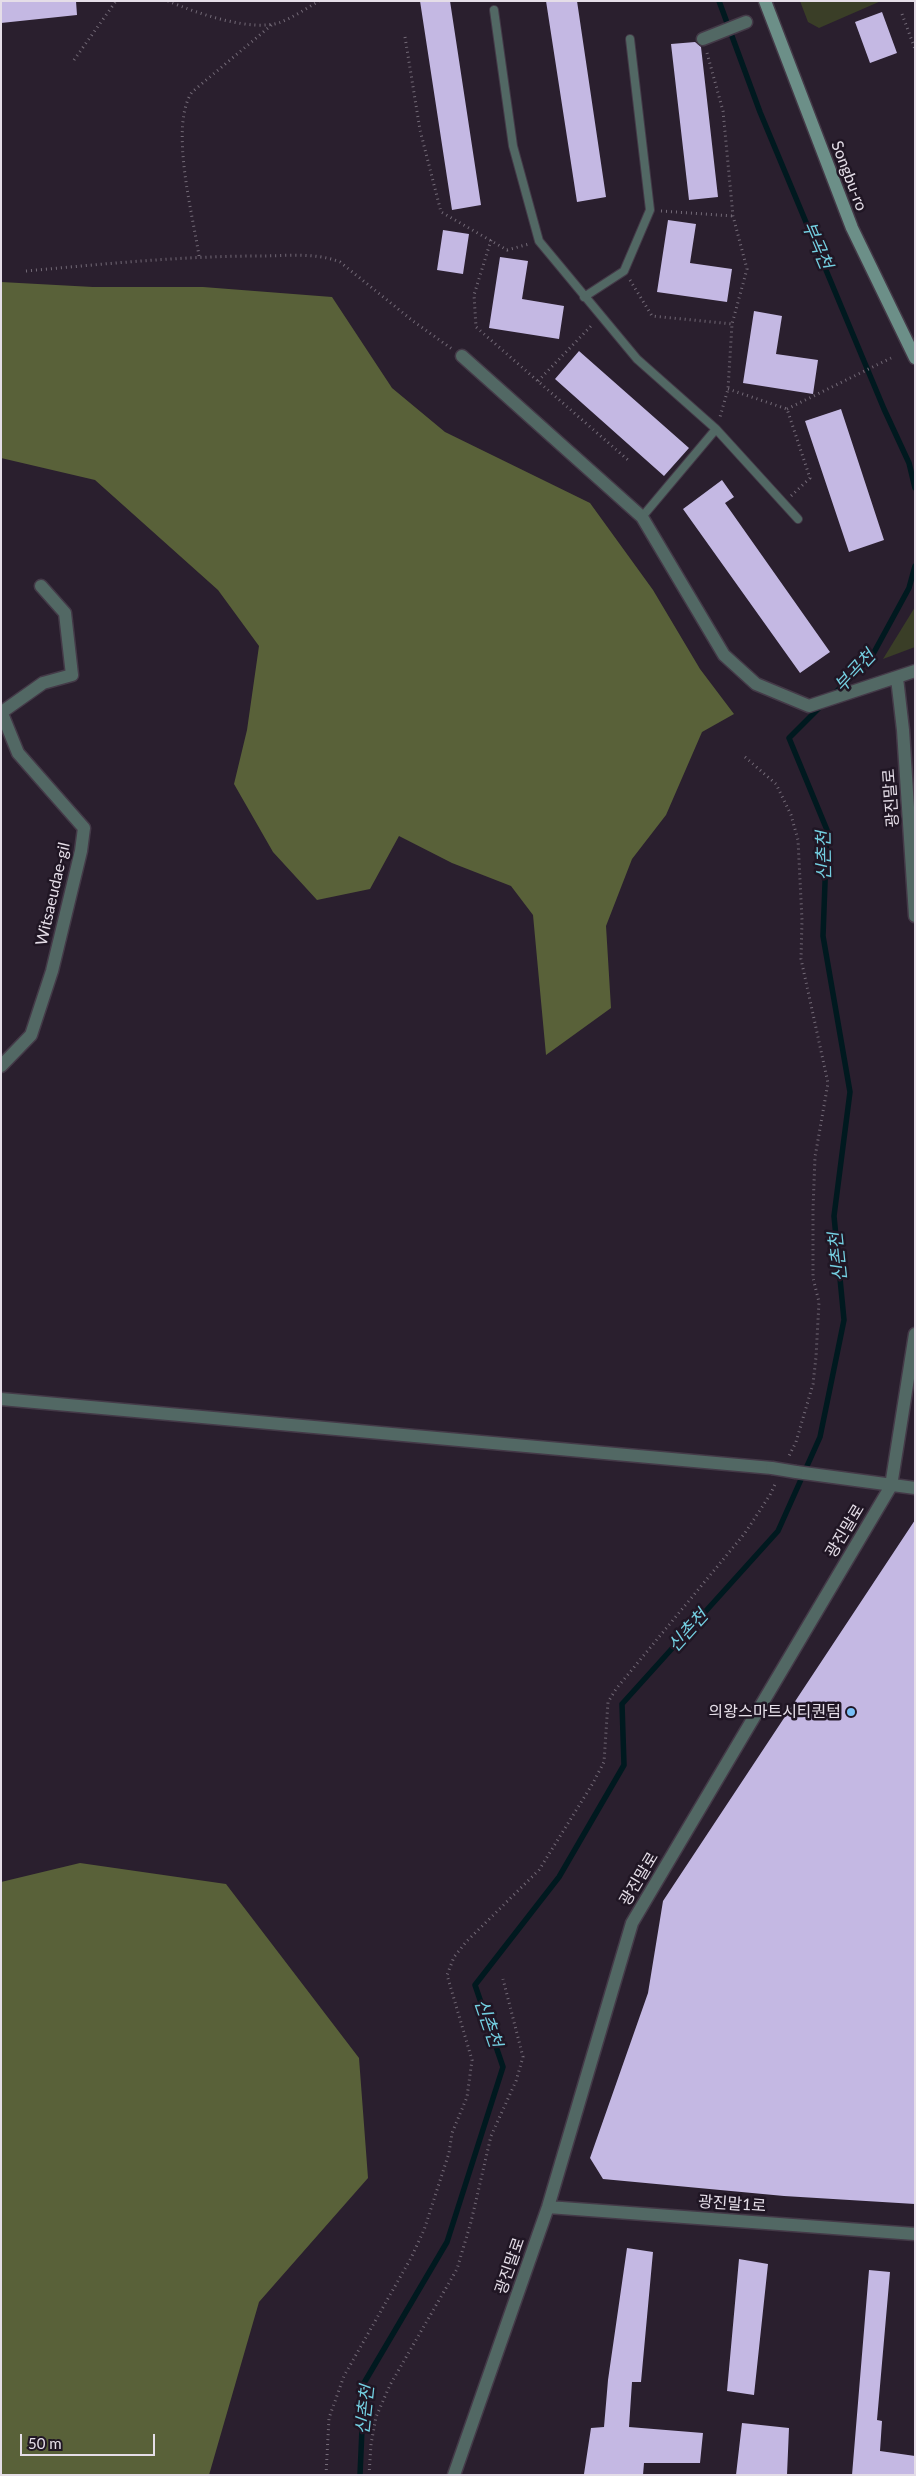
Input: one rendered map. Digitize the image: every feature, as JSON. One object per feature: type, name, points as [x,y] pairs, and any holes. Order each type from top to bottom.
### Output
[{"type":"street","name":"Songbu-ro","points":[[765,1],[852,228],[915,358]]},
{"type":"street","points":[[703,39],[746,22]]},
{"type":"street","points":[[462,356],[642,517],[724,655],[756,684],[809,706],[915,671]]},
{"type":"street","points":[[2,712],[44,683],[72,675],[65,613],[41,586]]},
{"type":"street","name":"광진말로","points":[[897,678],[911,797],[915,916]]},
{"type":"street","name":"Witsaeudae-gil","points":[[1,1066],[31,1035],[52,971],[81,851],[84,828],[18,753],[2,712]]},
{"type":"street","name":"광진말로","points":[[454,2475],[548,2207],[632,1923],[891,1486],[912,1364],[915,1334]]},
{"type":"street","points":[[1,1399],[816,1474],[915,1488]]},
{"type":"street","name":"광진말1로","points":[[548,2207],[915,2234]]},
{"type":"lane","points":[[494,10],[513,146],[539,241],[637,359],[716,429],[798,519]]},
{"type":"lane","points":[[584,297],[624,271],[650,210],[630,39]]},
{"type":"lane","points":[[642,517],[716,429]]},
{"type":"path","points":[[74,60],[116,1]]},
{"type":"path","points":[[168,1],[186,9],[254,25],[280,23],[319,1]]},
{"type":"path","points":[[902,14],[915,49]]},
{"type":"path","points":[[199,256],[181,140],[184,102],[192,92],[274,23]]},
{"type":"path","points":[[405,37],[420,130],[441,212],[507,250],[539,241]]},
{"type":"path","points":[[703,39],[722,111],[733,216],[747,269],[732,324],[728,388],[716,429]]},
{"type":"path","points":[[650,210],[733,216]]},
{"type":"path","points":[[490,240],[474,295],[476,327],[628,460]]},
{"type":"path","points":[[26,271],[199,256],[309,255],[332,259],[340,262],[413,321],[462,356]]},
{"type":"path","points":[[624,271],[652,316],[732,324]]},
{"type":"path","points":[[538,381],[601,317]]},
{"type":"path","points":[[728,388],[788,409],[891,358]]},
{"type":"path","points":[[783,503],[810,478],[788,409]]},
{"type":"path","points":[[745,757],[776,784],[791,815],[798,840],[802,920],[801,959],[828,1083],[815,1157],[812,1209],[813,1278],[819,1302],[816,1358],[813,1384],[796,1442],[788,1458]]},
{"type":"path","points":[[326,2475],[329,2418],[344,2376],[411,2258],[424,2230],[432,2200],[450,2152],[452,2133],[467,2097],[472,2060],[447,1975],[454,1957],[508,1898],[539,1870],[604,1762],[608,1702],[616,1689],[744,1533],[770,1495],[776,1471]]},
{"type":"path","points":[[369,2475],[370,2444],[376,2417],[390,2385],[457,2269],[471,2222],[491,2136],[516,2081],[523,2057],[503,1978]]},
{"type":"green space","points":[[800,1],[881,1],[819,28],[808,22]]},
{"type":"green space","points":[[1,282],[93,287],[203,287],[332,297],[392,388],[445,432],[590,503],[653,590],[700,669],[734,714],[702,732],[666,815],[632,859],[606,926],[611,1008],[546,1055],[533,915],[511,886],[452,863],[399,836],[370,889],[317,900],[273,852],[234,784],[247,730],[259,646],[218,590],[95,480],[1,458]]},
{"type":"green space","points":[[915,607],[915,647],[883,659]]},
{"type":"green space","points":[[80,1863],[226,1884],[359,2058],[368,2178],[259,2302],[209,2475],[1,2475],[1,1882]]},
{"type":"building","points":[[1,1],[76,1],[77,15],[1,23]]},
{"type":"building","points":[[420,1],[450,1],[481,205],[452,210]]},
{"type":"building","points":[[546,1],[577,1],[606,197],[577,202]]},
{"type":"building","points":[[882,12],[897,53],[870,63],[855,22]]},
{"type":"building","points":[[695,42],[701,47],[718,197],[689,200],[671,44]]},
{"type":"building","points":[[668,220],[696,224],[690,263],[732,269],[727,302],[657,292]]},
{"type":"building","points":[[443,230],[469,234],[463,274],[437,270]]},
{"type":"building","points":[[500,257],[528,261],[522,299],[564,306],[559,339],[489,328]]},
{"type":"building","points":[[754,311],[782,316],[776,354],[818,360],[813,394],[743,383]]},
{"type":"building","points":[[579,351],[689,448],[664,476],[555,379]]},
{"type":"building","points":[[841,409],[884,540],[849,552],[805,421]]},
{"type":"building","points":[[722,480],[734,497],[725,503],[830,652],[800,673],[683,509]]},
{"type":"building","name":"의왕스마트시티퀀텀","points":[[915,1520],[915,2204],[784,2196],[603,2179],[590,2158],[648,1993],[663,1901]]},
{"type":"building","points":[[627,2248],[653,2252],[641,2382],[632,2382],[629,2427],[703,2433],[700,2463],[644,2463],[643,2475],[584,2474],[591,2428],[604,2427],[608,2380]]},
{"type":"building","points":[[739,2259],[768,2264],[754,2395],[727,2391]]},
{"type":"building","points":[[869,2270],[890,2272],[877,2420],[882,2421],[880,2451],[915,2456],[915,2475],[852,2475]]},
{"type":"building","points":[[742,2423],[789,2428],[787,2475],[736,2475]]},
{"type":"waterway","name":"부곡천","points":[[719,1],[760,112],[884,409],[909,463],[915,488]]},
{"type":"waterway","name":"부곡천","points":[[833,695],[872,656],[909,588],[915,566]]},
{"type":"waterway","name":"신촌천","points":[[360,2475],[364,2383],[447,2242],[503,2067],[475,1985],[559,1877],[624,1765],[622,1704],[778,1531],[820,1437],[844,1320],[834,1216],[850,1092],[823,936],[827,830],[789,738],[822,705]]},
{"type":"place","name":"의왕스마트시티퀀텀","points":[[851,1712]]}]
